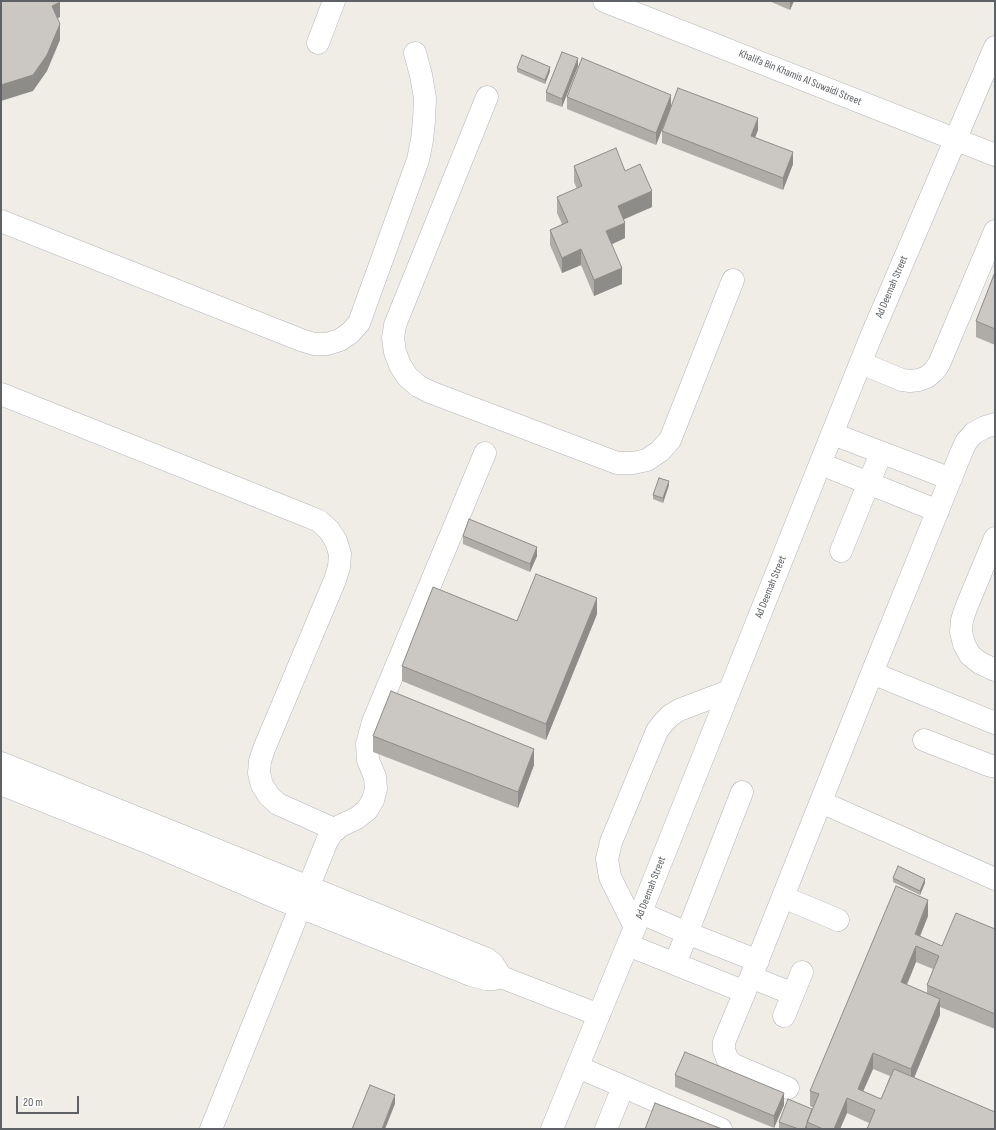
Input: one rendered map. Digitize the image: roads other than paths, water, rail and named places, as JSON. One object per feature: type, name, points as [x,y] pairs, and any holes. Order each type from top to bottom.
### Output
[{"type":"street","points":[[318,43],[334,1]]},
{"type":"street","name":"Khalifa Bin Khamis Al Suwaidi Street","points":[[604,1],[995,155]]},
{"type":"street","name":"Ad Deemah Street","points":[[552,1129],[598,1015],[635,929],[861,364],[870,338],[995,47]]},
{"type":"street","points":[[1,220],[301,340],[314,344],[327,344],[340,340],[350,333],[359,323],[418,160],[424,121],[425,98],[421,75],[414,53]]},
{"type":"street","points":[[487,97],[395,324],[393,338],[395,352],[400,365],[407,376],[418,386],[430,392],[617,463],[633,463],[647,460],[660,451],[670,440],[734,280]]},
{"type":"street","points":[[861,364],[902,380],[910,381],[923,378],[934,372],[939,364],[995,231]]},
{"type":"street","points":[[1,394],[307,516],[319,521],[329,530],[336,541],[340,554],[339,567],[335,580],[264,749],[260,761],[259,773],[262,785],[269,796],[278,804],[336,830]]},
{"type":"street","points":[[788,1088],[732,1064],[727,1058],[724,1050],[724,1042],[966,442],[974,433],[995,424]]},
{"type":"street","points":[[833,434],[951,479]]},
{"type":"street","points":[[211,1129],[326,841],[336,830],[367,810],[374,800],[376,777],[368,760],[367,744],[373,722],[485,453]]},
{"type":"street","points":[[841,551],[881,453]]},
{"type":"street","points":[[821,464],[938,511]]},
{"type":"street","points":[[995,538],[966,608],[962,620],[961,632],[964,644],[970,655],[980,663],[995,670]]},
{"type":"street","points":[[872,673],[995,723]]},
{"type":"street","points":[[729,691],[679,710],[670,715],[657,731],[611,842],[607,859],[610,877],[635,929],[675,964],[751,977],[793,994]]},
{"type":"street","points":[[924,740],[991,766],[995,766]]},
{"type":"street","points":[[1,763],[304,897]]},
{"type":"street","points":[[1,784],[142,840],[487,959],[493,964],[501,977],[598,1015]]},
{"type":"street","points":[[675,964],[742,792]]},
{"type":"street","points":[[821,802],[995,879]]},
{"type":"street","points":[[783,897],[838,920]]},
{"type":"street","points":[[635,929],[687,933],[751,977]]},
{"type":"street","points":[[784,1016],[802,972]]},
{"type":"street","points":[[578,1067],[721,1129]]},
{"type":"street","points":[[606,1129],[623,1087]]}]
